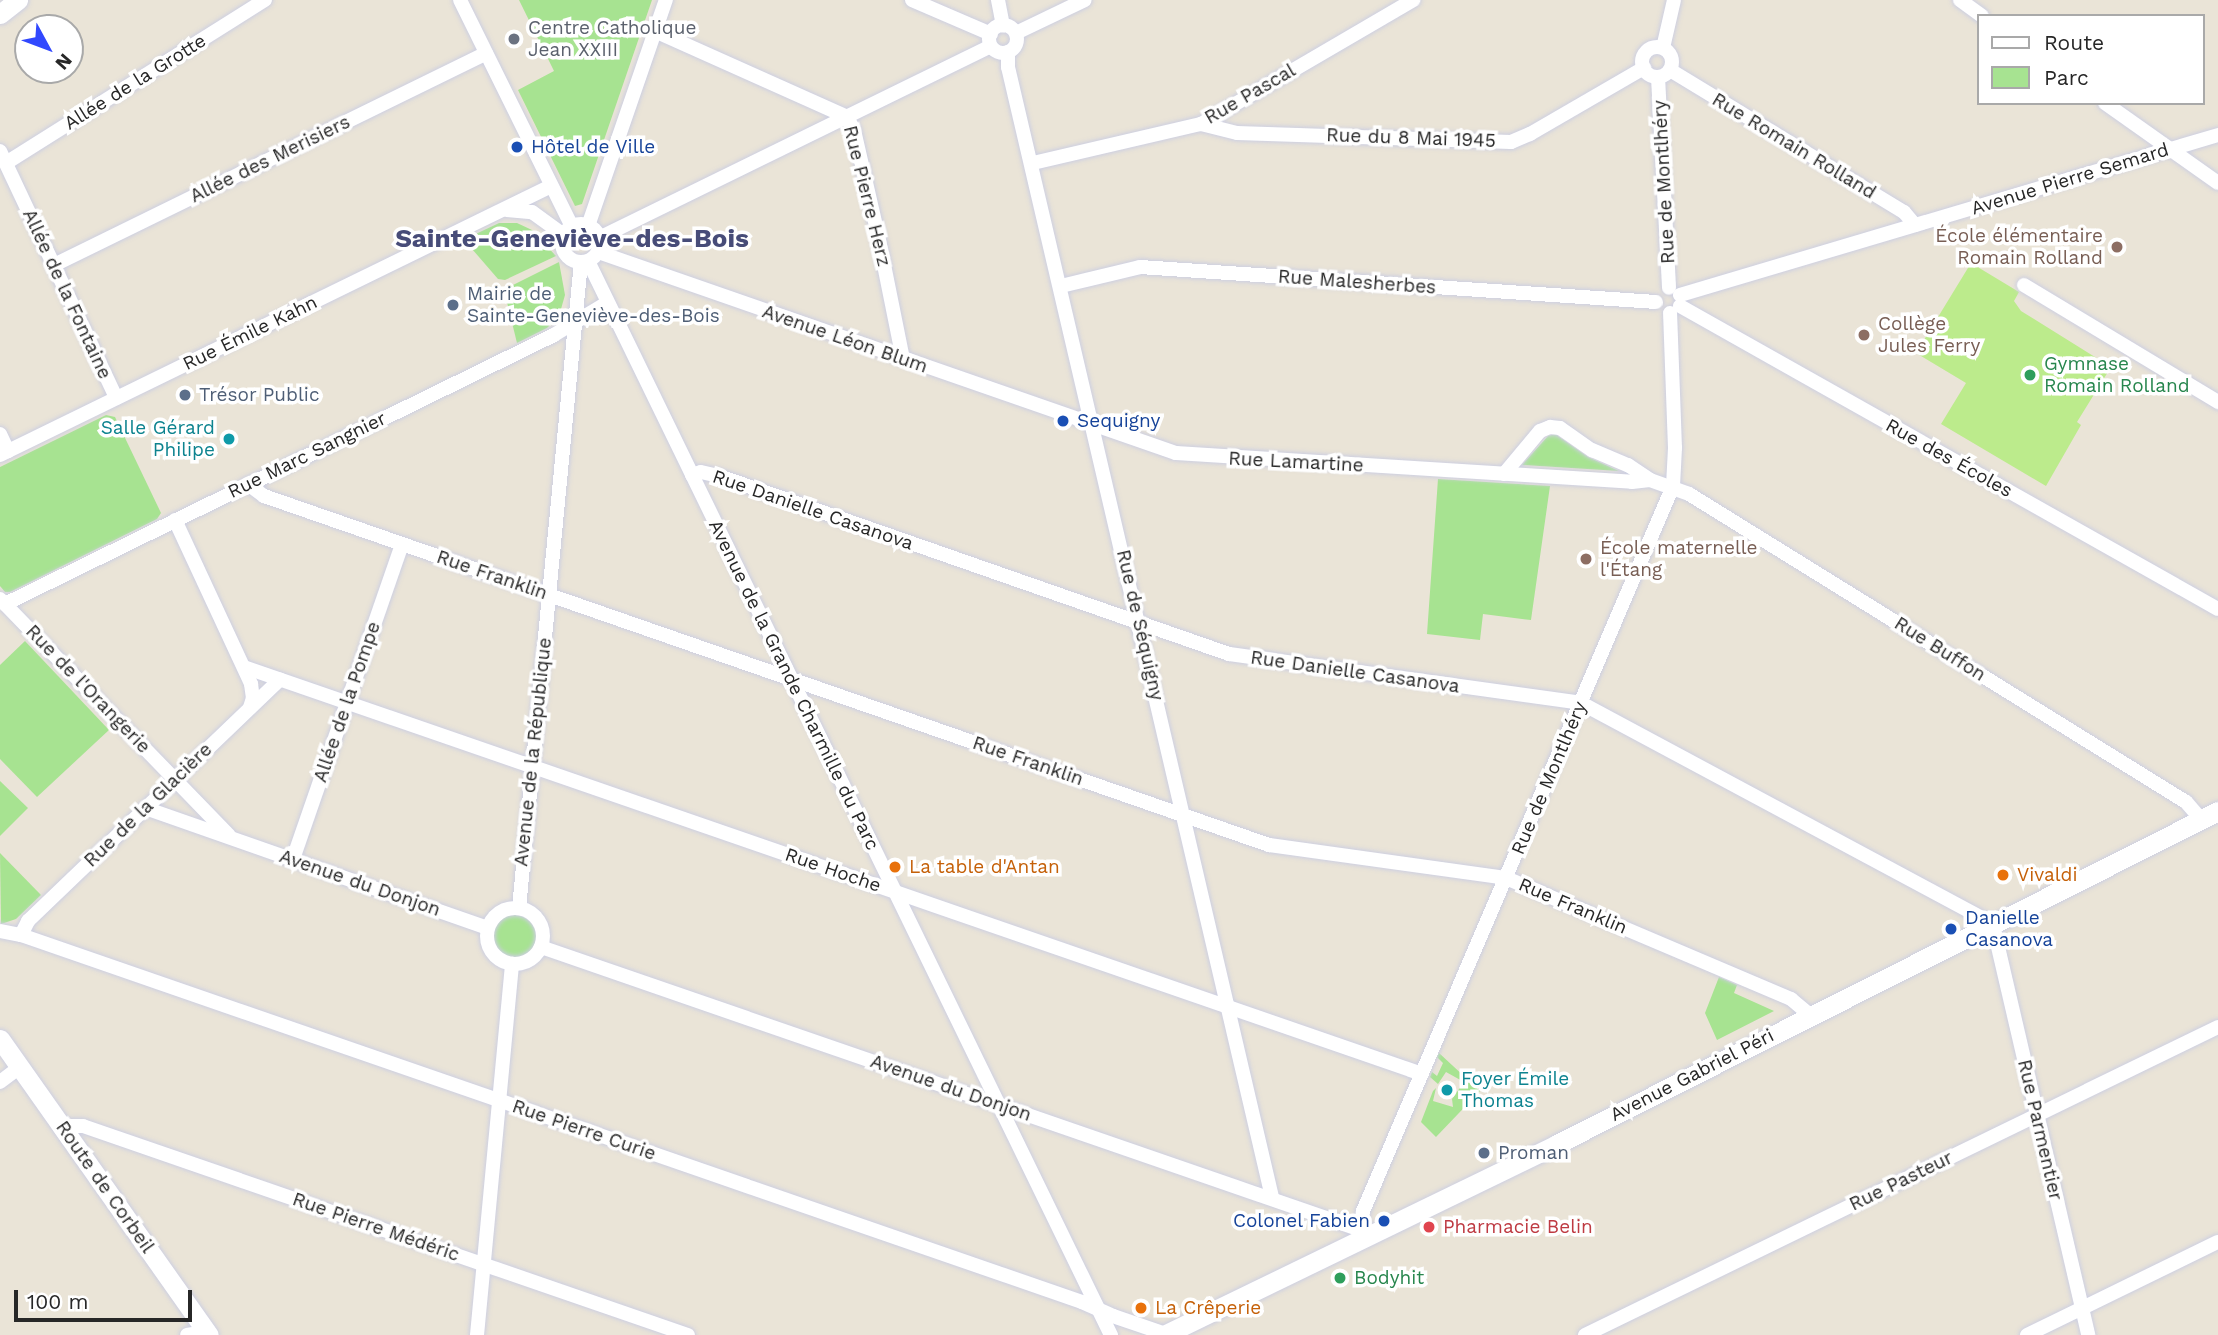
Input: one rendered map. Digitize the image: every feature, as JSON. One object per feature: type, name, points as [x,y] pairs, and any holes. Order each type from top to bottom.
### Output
[{"type":"street","points":[[0,14],[18,0]]},
{"type":"street","name":"Allée de la Grotte","points":[[3,157],[265,0]]},
{"type":"street","points":[[460,0],[551,186],[568,231],[565,253],[591,253],[1000,35],[1085,0]]},
{"type":"street","points":[[591,253],[588,226],[666,0]]},
{"type":"street","points":[[912,0],[1000,35]]},
{"type":"street","points":[[998,0],[1000,35]]},
{"type":"street","name":"Rue Pascal","points":[[1032,163],[1201,124],[1413,0]]},
{"type":"street","points":[[1664,48],[1674,0]]},
{"type":"street","points":[[1960,0],[1979,14]]},
{"type":"street","name":"Rue Pierre Herz","points":[[655,31],[847,117],[854,130],[878,235],[902,359]]},
{"type":"street","name":"Rue de Séquigny","points":[[1000,35],[999,52],[1008,52],[1009,67],[1272,1198]]},
{"type":"street","name":"Rue du 8 Mai 1945","points":[[1201,124],[1237,133],[1511,142],[1530,134],[1644,68],[1647,51],[1664,48]]},
{"type":"street","name":"Rue de Montlhéry","points":[[1363,1234],[1363,1211],[1673,486],[1675,300],[1664,74],[1672,60],[1664,48]]},
{"type":"street","name":"Allée des Merisiers","points":[[54,265],[486,53]]},
{"type":"street","name":"Rue Romain Rolland","points":[[1644,68],[1664,74],[1903,212],[1915,225]]},
{"type":"street","points":[[2108,105],[2218,183]]},
{"type":"street","name":"Avenue Pierre Semard","points":[[1675,300],[2218,135]]},
{"type":"street","name":"Allée de la Fontaine","points":[[3,157],[116,398]]},
{"type":"street","name":"Rue Émile Kahn","points":[[4,453],[551,186]]},
{"type":"street","points":[[501,211],[523,209],[568,231],[588,226]]},
{"type":"street","name":"Avenue de la Grande Charmille du Parc","points":[[591,253],[607,303],[1111,1335]]},
{"type":"street","name":"Avenue de la République","points":[[519,908],[574,323],[591,253]]},
{"type":"street","name":"Avenue Léon Blum","points":[[591,253],[1092,424]]},
{"type":"street","name":"Rue Malesherbes","points":[[1061,286],[1140,267],[1656,302],[1659,291],[1675,300]]},
{"type":"street","points":[[2024,285],[2218,402]]},
{"type":"street","name":"Rue des Écoles","points":[[1675,300],[2218,610]]},
{"type":"street","name":"Rue Marc Sangnier","points":[[3,602],[574,323],[607,303]]},
{"type":"street","name":"Rue Lamartine","points":[[1092,424],[1193,456],[1650,480],[1673,486]]},
{"type":"street","name":"Rue Lamartine","points":[[1504,474],[1540,431],[1555,426],[1592,450],[1628,465],[1650,480]]},
{"type":"street","points":[[0,433],[4,453]]},
{"type":"street","name":"Rue Danielle Casanova","points":[[692,475],[701,472],[719,477],[1229,654],[1581,703],[1992,925]]},
{"type":"street","name":"Rue Franklin","points":[[248,484],[264,496],[1281,848],[1506,878],[1791,999],[1810,1015]]},
{"type":"street","name":"Rue Buffon","points":[[1673,486],[2210,815]]},
{"type":"street","points":[[175,520],[254,691],[250,706]]},
{"type":"street","name":"Allée de la Pompe","points":[[293,859],[402,544]]},
{"type":"street","name":"Rue de l'Orangerie","points":[[3,602],[232,838]]},
{"type":"street","name":"Rue Hoche","points":[[244,667],[1422,1074]]},
{"type":"street","name":"Rue de la Glacière","points":[[21,935],[27,921],[280,678]]},
{"type":"street","name":"Avenue du Donjon","points":[[145,808],[488,928]]},
{"type":"street","name":"Avenue Gabriel Péri","points":[[1165,1335],[1363,1234],[2210,815]]},
{"type":"street","points":[[519,908],[534,915],[539,922],[543,938],[541,947],[529,960],[512,964],[491,952],[487,944],[488,928],[496,915],[519,908]]},
{"type":"street","name":"Rue Parmentier","points":[[1992,925],[2088,1335]]},
{"type":"street","name":"Rue Pierre Curie","points":[[0,931],[21,935],[1082,1302],[1101,1312],[1165,1335]]},
{"type":"street","name":"Avenue du Donjon","points":[[541,947],[1272,1198],[1363,1234]]},
{"type":"street","points":[[477,1335],[512,964]]},
{"type":"street","name":"Rue Pasteur","points":[[1584,1335],[2218,1027]]},
{"type":"street","name":"Route de Corbeil","points":[[0,1039],[8,1070],[199,1335]]},
{"type":"street","name":"Route de Corbeil","points":[[8,1070],[62,1126],[199,1335]]},
{"type":"street","points":[[34,1106],[62,1126]]},
{"type":"street","name":"Rue Pierre Médéric","points":[[62,1126],[83,1126],[688,1335]]},
{"type":"street","points":[[2027,1335],[2218,1242]]},
{"type":"green space","points":[[519,0],[652,0],[582,204],[575,206],[518,90],[554,71]]},
{"type":"green space","points":[[499,223],[517,223],[532,230],[556,256],[505,280],[498,279],[466,242],[467,238]]},
{"type":"green space","points":[[559,262],[565,295],[559,316],[547,328],[517,343],[505,294],[509,287]]},
{"type":"green space","name":"Gymnase Romain Rolland","points":[[1971,263],[2019,292],[2014,301],[2021,311],[2111,367],[2077,422],[2081,425],[2046,486],[1941,424],[1966,383],[1916,353]]},
{"type":"green space","points":[[106,415],[115,417],[161,513],[157,519],[10,592],[5,592],[0,586],[0,467]]},
{"type":"green space","points":[[1555,434],[1588,457],[1619,471],[1522,465],[1548,436]]},
{"type":"green space","points":[[1438,479],[1550,486],[1531,620],[1483,614],[1480,640],[1427,634]]},
{"type":"green space","points":[[25,641],[109,730],[37,797],[0,759],[0,665]]},
{"type":"green space","points":[[0,781],[28,808],[0,836]]},
{"type":"green space","points":[[0,853],[41,895],[16,919],[1,924]]},
{"type":"green space","points":[[514,915],[529,922],[536,937],[529,952],[514,959],[499,952],[492,937],[499,922]]},
{"type":"green space","points":[[1719,977],[1737,985],[1734,993],[1774,1011],[1717,1040],[1705,1013]]},
{"type":"green space","points":[[1439,1053],[1480,1091],[1436,1137],[1421,1122],[1433,1091],[1436,1088],[1433,1101],[1453,1107],[1452,1099],[1464,1082],[1446,1072],[1438,1084],[1430,1077],[1432,1072],[1437,1076],[1443,1063],[1437,1057]]},
{"type":"place","name":"Centre Catholique Jean XXIII","points":[[514,39]]},
{"type":"place","name":"Hôtel de Ville","points":[[517,147]]},
{"type":"place","name":"École élémentaire Romain Rolland","points":[[2117,247]]},
{"type":"place","name":"Mairie de Sainte-Geneviève-des-Bois","points":[[453,305]]},
{"type":"place","name":"Collège Jules Ferry","points":[[1864,335]]},
{"type":"place","name":"Gymnase Romain Rolland","points":[[2030,375]]},
{"type":"place","name":"Trésor Public","points":[[185,395]]},
{"type":"place","name":"Sequigny","points":[[1063,421]]},
{"type":"place","name":"Salle Gérard Philipe","points":[[229,439]]},
{"type":"place","name":"École maternelle l'Étang","points":[[1586,559]]},
{"type":"place","name":"La table d'Antan","points":[[895,867]]},
{"type":"place","name":"Vivaldi","points":[[2003,875]]},
{"type":"place","name":"Danielle Casanova","points":[[1951,929]]},
{"type":"place","name":"Foyer Émile Thomas","points":[[1447,1090]]},
{"type":"place","name":"Proman","points":[[1484,1153]]},
{"type":"place","name":"Colonel Fabien","points":[[1384,1221]]},
{"type":"place","name":"Pharmacie Belin","points":[[1429,1227]]},
{"type":"place","name":"Bodyhit","points":[[1340,1278]]},
{"type":"place","name":"La Crêperie","points":[[1141,1308]]},
{"type":"district","name":"Sainte-Geneviève-des-Bois","points":[[572,239]]}]
